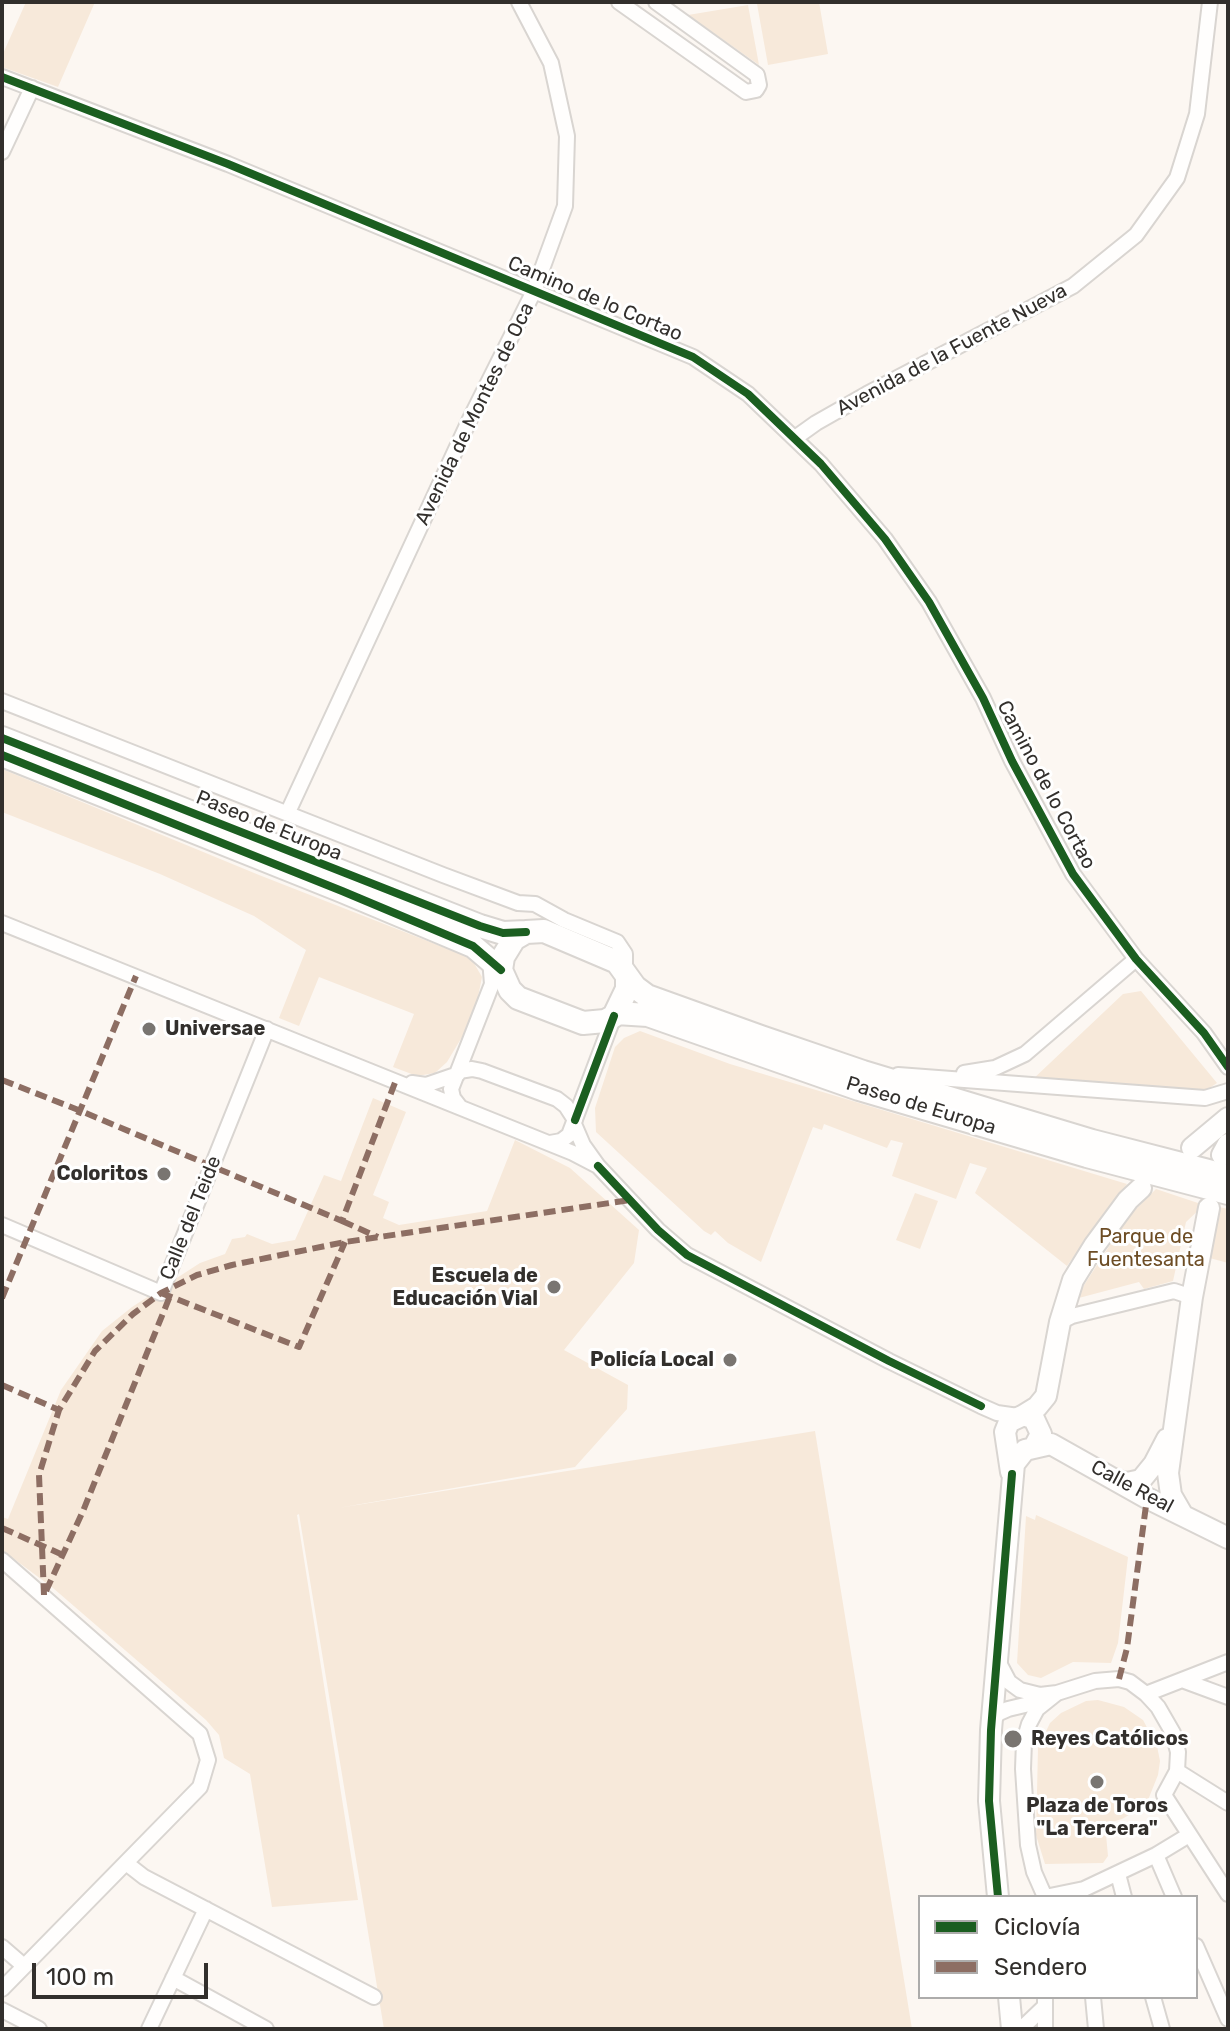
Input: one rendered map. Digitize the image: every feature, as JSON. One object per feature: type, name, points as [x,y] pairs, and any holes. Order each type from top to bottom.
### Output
[{"type":"main road","name":"Paseo de Europa","points":[[2,738],[480,926],[503,933],[530,931]]},
{"type":"main road","name":"Paseo de Europa","points":[[2,755],[473,946],[497,972]]},
{"type":"main road","points":[[530,931],[544,931],[608,956],[626,974],[627,989],[615,1014],[605,1021],[583,1023],[518,998],[497,972],[514,939],[530,931]]},
{"type":"main road","name":"Paseo de Europa","points":[[626,974],[647,996],[863,1072],[1092,1141],[1226,1158]]},
{"type":"main road","name":"Paseo de Europa","points":[[615,1014],[648,1015],[859,1089],[1087,1156],[1228,1193]]},
{"type":"main road","points":[[1192,1148],[1228,1118]]},
{"type":"main road","points":[[998,1895],[989,1801],[992,1720],[1012,1474],[1018,1443],[1009,1422],[1037,1407],[1046,1396],[1060,1322],[1070,1289],[1083,1263],[1117,1215],[1141,1188]]},
{"type":"main road","points":[[1182,1514],[1174,1503],[1169,1482],[1174,1420],[1209,1208]]},
{"type":"main road","points":[[1018,1443],[1040,1439],[1040,1428],[1034,1419],[1021,1415]]},
{"type":"main road","points":[[1117,1481],[1135,1482],[1146,1475],[1160,1453],[1174,1420]]},
{"type":"main road","name":"Calle Real","points":[[1018,1443],[1051,1444],[1061,1448],[1117,1481],[1228,1538]]},
{"type":"main road","points":[[1009,1999],[1012,2029]]},
{"type":"street","name":"Avenida de Montes de Oca","points":[[288,812],[467,427],[534,291],[565,206],[567,136],[551,63],[519,2]]},
{"type":"street","points":[[619,2],[746,92],[756,90],[759,85],[757,75],[656,2]]},
{"type":"street","name":"Avenida de la Fuente Nueva","points":[[795,438],[867,394],[1073,286],[1136,235],[1177,178],[1197,114],[1210,2]]},
{"type":"street","name":"Camino de lo Cortao","points":[[4,83],[32,88],[228,164],[693,357],[748,394],[795,438],[885,539],[929,602],[983,698],[1012,761],[1073,874],[1136,959],[1204,1033],[1228,1067]]},
{"type":"street","points":[[2,152],[32,88]]},
{"type":"street","points":[[2,701],[508,899],[535,904],[617,942],[625,954],[626,974]]},
{"type":"street","points":[[530,931],[535,904]]},
{"type":"street","points":[[2,923],[396,1080],[598,1166]]},
{"type":"street","points":[[948,1077],[995,1068],[1025,1054],[1136,959]]},
{"type":"street","points":[[460,1107],[451,1089],[497,972]]},
{"type":"street","points":[[550,1143],[561,1141],[569,1135],[615,1014]]},
{"type":"street","name":"Calle del Teide","points":[[2,1225],[161,1293],[267,1029]]},
{"type":"street","name":"Camino de lo Cortao","points":[[1204,1033],[1228,1053]]},
{"type":"street","points":[[396,1080],[426,1085],[458,1072],[482,1071],[557,1099],[566,1106],[583,1145],[598,1166],[658,1230],[687,1255],[981,1406],[1004,1414],[1021,1415]]},
{"type":"street","points":[[863,1072],[1205,1098],[1228,1091]]},
{"type":"street","points":[[1060,1322],[1072,1316],[1174,1291],[1192,1297]]},
{"type":"street","points":[[981,1406],[1018,1443]]},
{"type":"street","points":[[2,1560],[200,1734],[208,1760],[200,1787],[2,1989]]},
{"type":"street","points":[[997,1659],[1009,1682],[1020,1690],[1052,1696]]},
{"type":"street","points":[[1146,1694],[1228,1662]]},
{"type":"street","points":[[992,1720],[1008,1709],[1095,1681],[1119,1679],[1130,1682],[1158,1707],[1173,1733],[1178,1752],[1177,1771],[1164,1795],[1228,1894]]},
{"type":"street","points":[[1182,1680],[1228,1697]]},
{"type":"street","points":[[1044,1895],[1034,1872],[1028,1845],[1024,1741],[1037,1709],[1052,1696]]},
{"type":"street","points":[[1177,1771],[1225,1802],[1228,1784]]},
{"type":"street","points":[[1084,1893],[1189,1835]]},
{"type":"street","points":[[1156,1855],[1173,1895]]},
{"type":"street","points":[[126,1863],[144,1877],[374,1997]]},
{"type":"street","points":[[1118,1874],[1123,1895]]},
{"type":"street","points":[[149,2029],[206,1909]]},
{"type":"street","points":[[2,1947],[24,1966]]},
{"type":"street","points":[[1198,1951],[1228,2019]]},
{"type":"street","points":[[173,1978],[266,2029]]},
{"type":"street","points":[[1093,1999],[1096,2029]]},
{"type":"street","points":[[1154,1999],[1162,2029]]},
{"type":"street","points":[[1021,2029],[1044,2002]]},
{"type":"street","points":[[1044,2002],[1045,2029]]},
{"type":"street","points":[[2,2010],[39,2029]]},
{"type":"green space","points":[[26,2],[95,2],[58,87],[2,67],[2,56]]},
{"type":"green space","points":[[819,2],[828,54],[768,65],[757,4]]},
{"type":"green space","points":[[748,5],[759,65],[688,15]]},
{"type":"green space","points":[[2,769],[471,958],[482,977],[474,1017],[447,1062],[435,1073],[417,1076],[393,1067],[414,1014],[319,977],[299,1026],[279,1018],[306,950],[254,916],[160,874],[2,812]]},
{"type":"green space","points":[[1141,991],[1217,1083],[1205,1091],[1031,1081],[1123,994]]},
{"type":"green space","points":[[640,1031],[730,1064],[1127,1184],[1067,1266],[975,1193],[987,1168],[970,1163],[956,1199],[892,1176],[903,1143],[891,1140],[887,1148],[824,1124],[822,1130],[813,1127],[761,1262],[728,1243],[715,1231],[711,1235],[704,1231],[596,1132],[595,1108],[615,1047],[624,1038]]},
{"type":"green space","points":[[373,1098],[406,1112],[373,1195],[389,1202],[383,1218],[399,1225],[487,1211],[515,1140],[570,1168],[639,1230],[634,1263],[564,1350],[628,1385],[627,1409],[575,1467],[338,1508],[815,1431],[912,2029],[384,2029],[299,1514],[358,1900],[272,1907],[250,1774],[224,1758],[219,1735],[206,1720],[53,1588],[2,1550],[2,1517],[8,1519],[61,1390],[102,1331],[132,1307],[200,1263],[225,1254],[232,1239],[247,1234],[272,1244],[295,1240],[324,1175],[341,1181]]},
{"type":"green space","name":"Parque de Fuentesanta","points":[[1156,1189],[1204,1205],[1186,1222],[1173,1281],[1144,1289],[1139,1282],[1075,1299],[1128,1217]]},
{"type":"green space","points":[[915,1193],[938,1201],[920,1249],[896,1240]]},
{"type":"green space","points":[[1219,1207],[1228,1209],[1228,1263],[1206,1257]]},
{"type":"green space","points":[[1036,1515],[1128,1557],[1118,1643],[1111,1663],[1073,1662],[1041,1678],[1028,1675],[1017,1663],[1026,1516],[1035,1520]]},
{"type":"green space","name":"Plaza de Toros \"La Tercera\"","points":[[1098,1700],[1124,1707],[1143,1720],[1157,1746],[1160,1761],[1158,1775],[1148,1800],[1139,1809],[1105,1824],[1108,1856],[1103,1863],[1045,1864],[1036,1835],[1038,1748],[1050,1723],[1061,1713],[1086,1701]]},
{"type":"marked path","points":[[2,1298],[136,976]]},
{"type":"marked path","points":[[2,1080],[342,1221],[396,1080]]},
{"type":"marked path","points":[[44,1595],[39,1475],[59,1410],[95,1351],[133,1314],[161,1293],[197,1275],[232,1265],[345,1242],[630,1200]]},
{"type":"marked path","points":[[342,1221],[378,1237]]},
{"type":"marked path","points":[[161,1293],[299,1347],[345,1242]]},
{"type":"marked path","points":[[46,1591],[83,1511],[170,1296]]},
{"type":"marked path","points":[[2,1385],[59,1410]]},
{"type":"marked path","points":[[1119,1679],[1127,1648],[1147,1498]]},
{"type":"marked path","points":[[2,1528],[63,1555]]},
{"type":"cycle path","points":[[2,77],[228,164],[693,357],[748,394],[821,464],[885,539],[929,602],[983,698],[1012,761],[1073,874],[1136,959],[1204,1033],[1228,1067]]},
{"type":"cycle path","points":[[2,738],[480,926],[503,933],[526,932]]},
{"type":"cycle path","points":[[2,755],[473,946],[501,970]]},
{"type":"cycle path","points":[[575,1120],[614,1016]]},
{"type":"cycle path","points":[[598,1166],[658,1230],[687,1255],[981,1406]]},
{"type":"cycle path","points":[[998,1895],[989,1801],[991,1730],[1012,1474]]},
{"type":"place","name":"Universae","points":[[149,1029]]},
{"type":"place","name":"Coloritos","points":[[164,1174]]},
{"type":"place","name":"Escuela de Educación Vial","points":[[554,1287]]},
{"type":"place","name":"Policía Local","points":[[730,1360]]},
{"type":"place","name":"Reyes Católicos","points":[[1013,1739]]},
{"type":"place","name":"Plaza de Toros \"La Tercera\"","points":[[1097,1782]]}]
